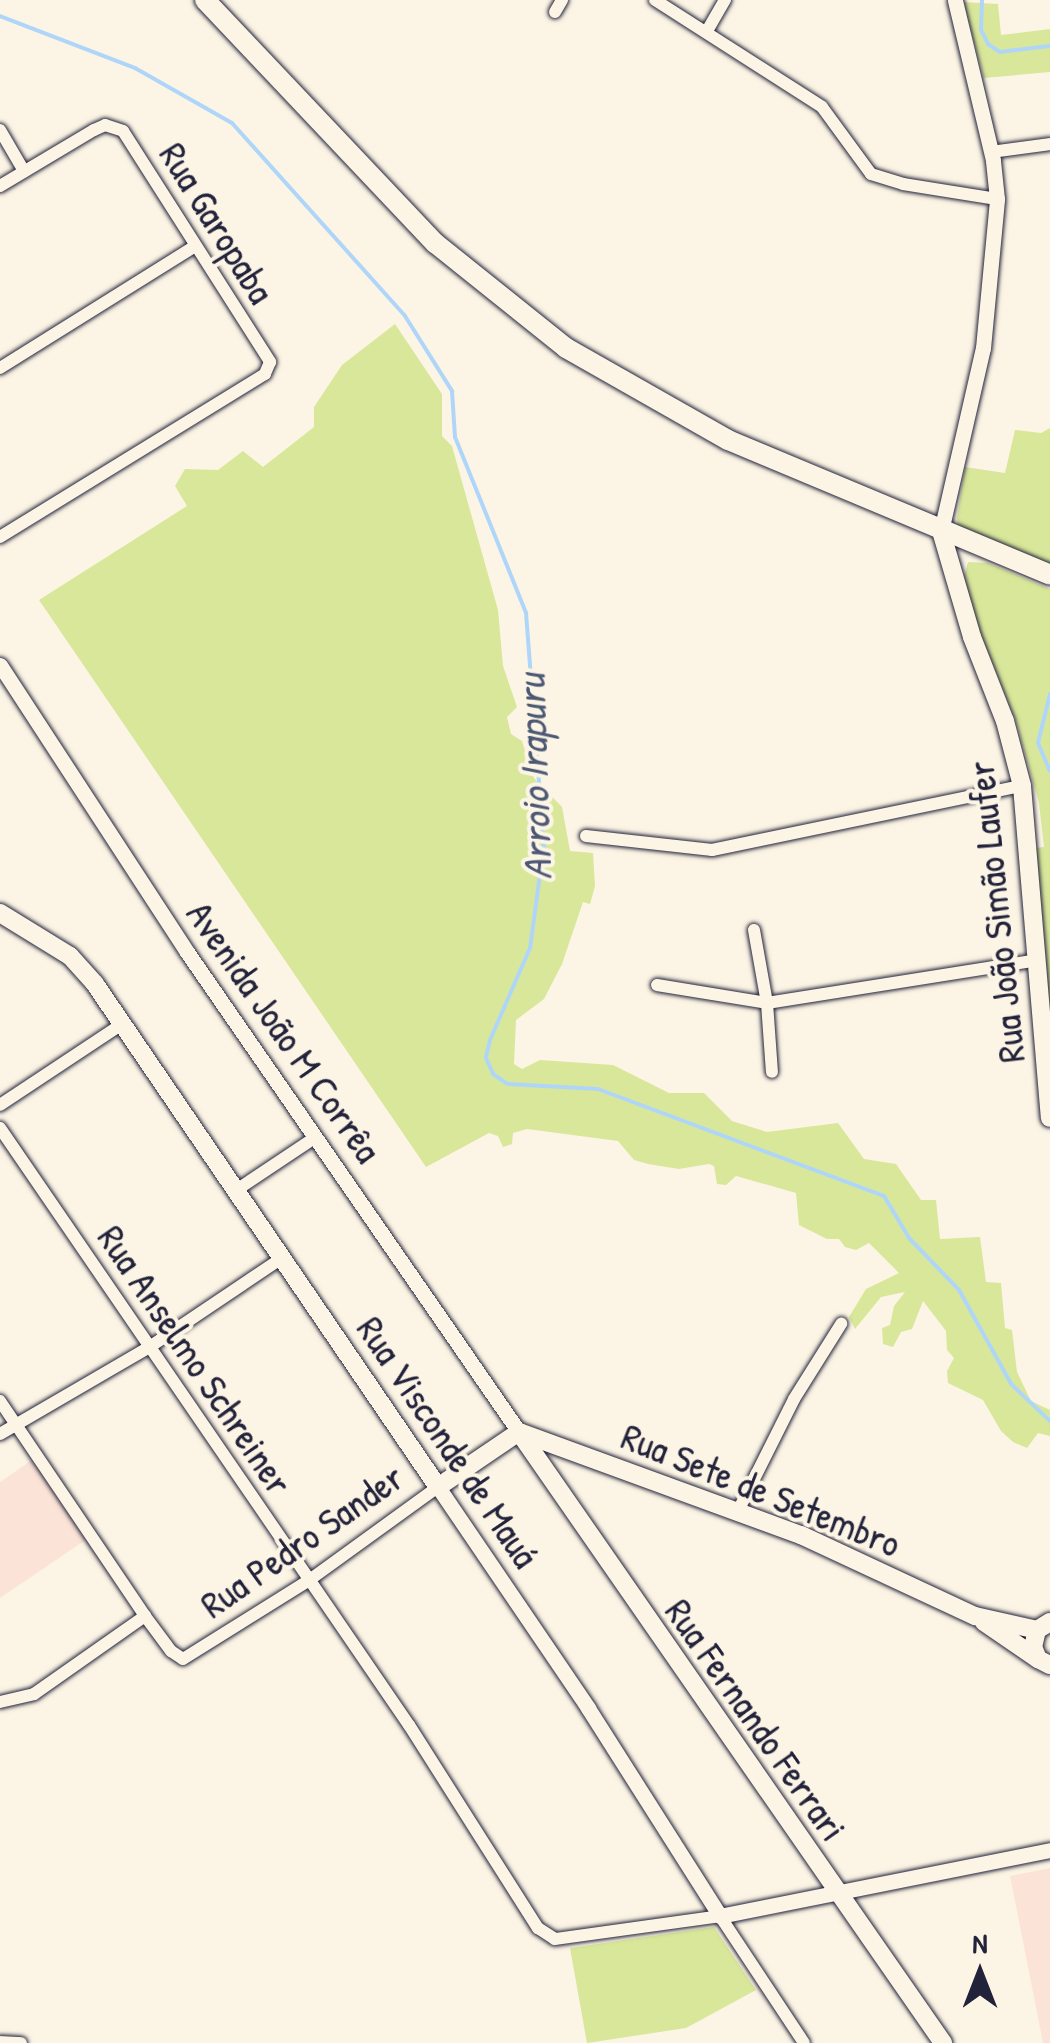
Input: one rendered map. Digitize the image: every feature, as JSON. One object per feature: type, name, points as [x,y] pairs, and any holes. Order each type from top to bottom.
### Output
[{"type":"main road","points":[[205,0],[435,243],[566,348],[728,440],[1050,575]]},
{"type":"main road","name":"Rua João Simão Laufer","points":[[941,531],[972,637],[1005,721],[1022,786],[1050,1118]]},
{"type":"main road","name":"Rua Visconde de Mauá","points":[[0,913],[70,956],[122,1024],[438,1487]]},
{"type":"main road","name":"Rua Pedro Sander","points":[[438,1487],[519,1432]]},
{"type":"main road","name":"Rua Sete de Setembro","points":[[519,1432],[738,1511],[976,1616],[1046,1665]]},
{"type":"main road","name":"Rua Fernando Ferrari","points":[[519,1432],[943,2043]]},
{"type":"main road","name":"Rua Sete de Setembro","points":[[976,1616],[1046,1624]]},
{"type":"main road","points":[[1046,1624],[1033,1647],[1046,1665]]},
{"type":"street","points":[[655,0],[822,107],[871,174],[903,184],[997,199]]},
{"type":"street","points":[[707,31],[726,0]]},
{"type":"street","points":[[941,531],[983,348],[997,199],[991,152],[956,0]]},
{"type":"street","name":"Rua Garopaba","points":[[0,537],[265,374],[270,362],[123,131],[105,126],[94,130],[24,171]]},
{"type":"street","points":[[0,130],[24,171],[0,186]]},
{"type":"street","points":[[991,152],[1050,144]]},
{"type":"street","points":[[0,368],[195,246]]},
{"type":"street","name":"Avenida João M Corrêa","points":[[0,665],[187,952],[519,1432]]},
{"type":"street","points":[[586,836],[712,850],[1022,786]]},
{"type":"street","points":[[754,930],[767,1003],[772,1072]]},
{"type":"street","points":[[657,985],[767,1003],[1037,960]]},
{"type":"street","points":[[0,1105],[122,1024]]},
{"type":"street","name":"Rua Anselmo Schreiner","points":[[0,1128],[308,1582],[410,1725],[538,1928],[555,1939],[720,1916]]},
{"type":"street","points":[[238,1189],[316,1137]]},
{"type":"street","points":[[0,1434],[151,1346],[282,1258]]},
{"type":"street","points":[[738,1511],[794,1399],[842,1324]]},
{"type":"street","points":[[0,1401],[146,1616],[34,1694],[5,1702],[0,1686]]},
{"type":"street","name":"Rua Pedro Sander","points":[[146,1616],[171,1651],[189,1658],[308,1582],[438,1487]]},
{"type":"street","name":"Rua Visconde de Mauá","points":[[438,1487],[588,1708],[804,2043]]},
{"type":"street","points":[[720,1916],[1050,1850]]},
{"type":"street","points":[[0,2042],[21,2043]]},
{"type":"shaded area","points":[[32,1460],[87,1539],[0,1598],[0,1482]]},
{"type":"shaded area","points":[[1050,1868],[1050,2043],[1043,2043],[1010,1876]]},
{"type":"green space","points":[[963,2],[998,4],[1001,35],[1050,29],[1050,72],[984,78]]},
{"type":"green space","points":[[395,324],[442,394],[442,436],[452,446],[498,610],[503,666],[517,707],[507,717],[511,734],[522,741],[534,778],[562,807],[570,851],[593,853],[595,886],[590,904],[583,902],[562,964],[544,999],[516,1020],[514,1064],[522,1069],[540,1060],[613,1065],[669,1093],[704,1093],[732,1121],[767,1132],[838,1123],[864,1159],[896,1164],[921,1200],[936,1200],[940,1239],[980,1237],[986,1282],[1001,1283],[1005,1328],[1012,1330],[1017,1372],[1031,1401],[1050,1410],[1050,1436],[1038,1433],[1027,1448],[1013,1442],[1001,1431],[983,1400],[948,1383],[947,1371],[954,1358],[947,1350],[946,1331],[923,1301],[912,1329],[901,1332],[893,1347],[883,1344],[882,1328],[890,1325],[894,1306],[905,1292],[881,1297],[855,1329],[849,1317],[866,1289],[899,1273],[869,1243],[856,1250],[845,1247],[839,1239],[827,1239],[799,1225],[796,1193],[736,1176],[726,1185],[717,1184],[714,1166],[709,1164],[679,1169],[648,1164],[634,1160],[618,1141],[527,1129],[513,1133],[512,1144],[503,1147],[498,1136],[489,1133],[426,1167],[39,600],[187,506],[175,486],[185,469],[218,470],[243,451],[263,467],[314,427],[314,407],[342,365]]},
{"type":"green space","points":[[1050,428],[1050,568],[958,528],[957,518],[965,467],[1005,473],[1015,430],[1041,433]]},
{"type":"green space","points":[[968,562],[988,563],[1050,589],[1050,1026],[1035,848],[1044,847],[1039,803],[1016,721],[974,618],[964,576]]},
{"type":"green space","points":[[714,1927],[756,1990],[686,2028],[587,2043],[570,1948]]},
{"type":"waterway","points":[[982,0],[981,30],[988,44],[1000,52],[1050,46]]},
{"type":"waterway","name":"Arroio Irapuru","points":[[0,16],[135,68],[232,123],[405,316],[452,391],[455,437],[526,613],[544,845],[530,948],[490,1040],[486,1058],[493,1074],[508,1084],[598,1089],[884,1196],[909,1238],[959,1290],[1011,1384],[1050,1421]]},
{"type":"waterway","points":[[1050,694],[1038,743],[1050,771]]}]
